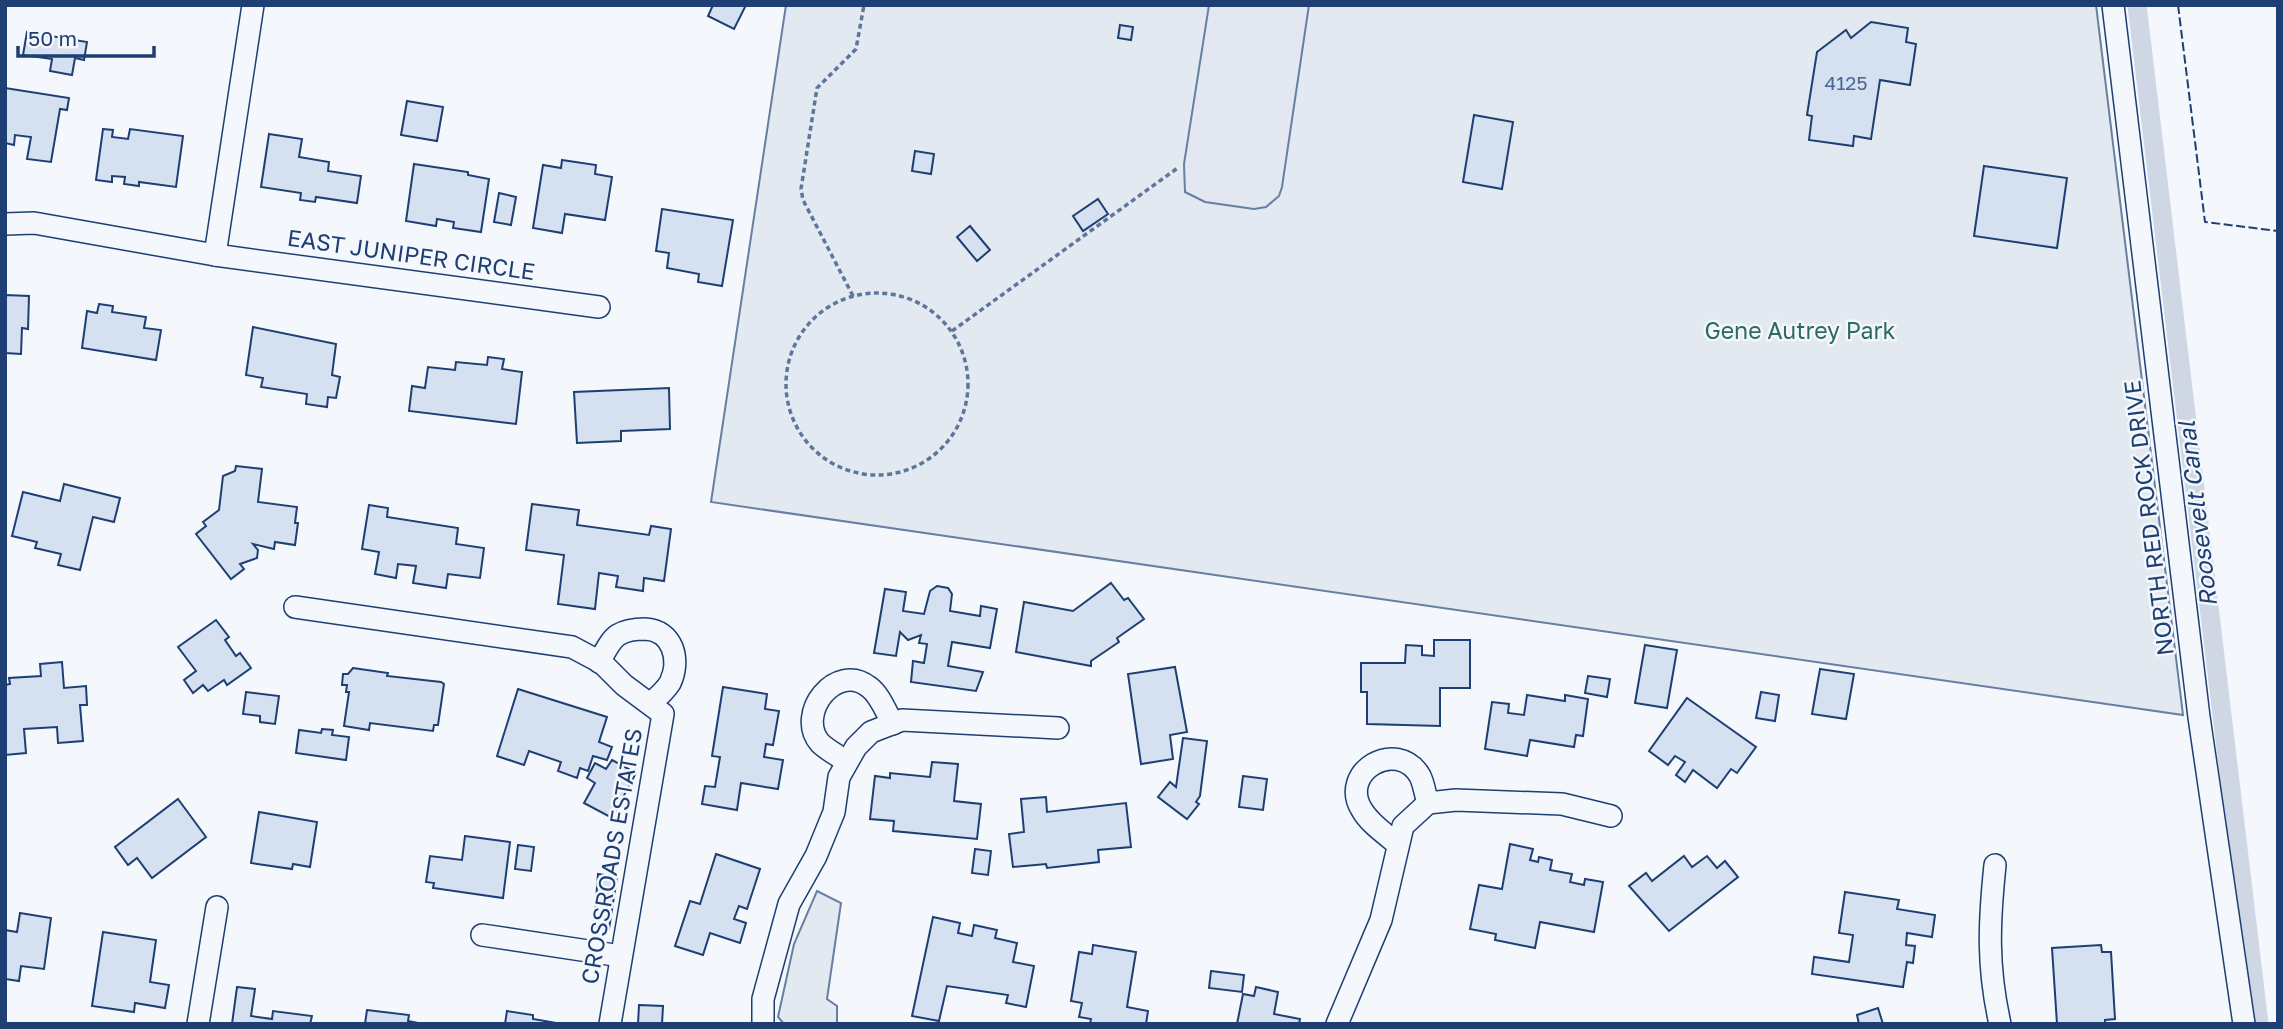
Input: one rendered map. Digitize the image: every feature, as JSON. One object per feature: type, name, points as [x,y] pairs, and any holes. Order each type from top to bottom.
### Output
[{"type":"street","points":[[215,255],[253,5]]},
{"type":"street","name":"NORTH RED ROCK DRIVE","points":[[2113,5],[2199,717],[2244,1024]]},
{"type":"street","name":"EAST JUNIPER CIRCLE","points":[[5,224],[34,223],[215,255],[599,307]]},
{"type":"street","name":"CROSSROADS ESTATES","points":[[295,607],[572,647],[599,662],[663,714],[610,1024]]},
{"type":"street","name":"CROSSROADS ESTATES","points":[[599,662],[617,635],[628,630],[656,629],[668,637],[674,651],[674,669],[670,682],[651,703]]},
{"type":"street","points":[[847,762],[819,742],[815,730],[816,703],[824,691],[839,681],[857,681],[869,687],[893,723]]},
{"type":"street","points":[[763,1024],[763,999],[789,904],[816,856],[834,812],[839,777],[856,747],[871,732],[902,720],[1058,728]]},
{"type":"street","points":[[1398,844],[1362,810],[1356,795],[1358,781],[1366,769],[1381,759],[1399,758],[1411,765],[1421,778],[1428,803]]},
{"type":"street","points":[[1337,1024],[1381,920],[1403,826],[1428,803],[1456,800],[1562,804],[1611,816]]},
{"type":"street","points":[[1995,865],[1988,936],[2000,1024]]},
{"type":"street","points":[[198,1024],[217,907]]},
{"type":"street","points":[[482,935],[621,956]]},
{"type":"path","points":[[853,296],[801,193],[817,88],[856,49],[864,5]]},
{"type":"path","points":[[952,331],[1179,167]]},
{"type":"path","points":[[875,292],[908,298],[928,308],[952,331],[962,349],[968,379],[964,410],[951,437],[937,452],[911,468],[881,474],[850,471],[823,457],[808,443],[792,417],[785,387],[789,357],[803,329],[825,308],[853,296],[875,292]]},
{"type":"green space","name":"Gene Autrey Park","points":[[786,5],[2096,5],[2183,715],[711,502]]},
{"type":"green space","points":[[817,891],[841,903],[827,999],[837,1006],[837,1024],[784,1024],[778,1017],[794,944]]},
{"type":"shaded area","points":[[1209,5],[1309,5],[1282,187],[1279,196],[1266,207],[1254,209],[1205,202],[1185,192],[1184,164]]},
{"type":"building","points":[[713,5],[746,5],[734,29],[708,16]]},
{"type":"building","points":[[1871,22],[1908,28],[1906,42],[1916,44],[1910,85],[1880,80],[1871,139],[1854,136],[1853,146],[1809,140],[1812,116],[1807,115],[1817,52],[1846,30],[1851,38]]},
{"type":"building","points":[[1120,25],[1133,27],[1131,40],[1118,38]]},
{"type":"building","points":[[27,32],[87,42],[84,60],[75,58],[72,75],[50,71],[52,59],[23,55]]},
{"type":"building","points":[[5,88],[69,98],[67,110],[60,109],[51,162],[27,159],[31,137],[15,135],[14,145],[5,143]]},
{"type":"building","points":[[407,101],[443,107],[437,141],[401,135]]},
{"type":"building","points":[[1474,115],[1513,122],[1502,189],[1463,182]]},
{"type":"building","points":[[103,129],[113,130],[112,137],[128,139],[130,129],[183,136],[176,187],[139,182],[139,186],[124,184],[125,177],[112,176],[112,182],[96,180]]},
{"type":"building","points":[[269,134],[302,139],[299,157],[329,162],[328,171],[361,176],[357,203],[316,197],[315,202],[300,200],[301,193],[261,187]]},
{"type":"building","points":[[915,151],[934,154],[931,174],[912,171]]},
{"type":"building","points":[[562,160],[596,165],[595,174],[612,177],[605,220],[565,214],[562,233],[533,228],[543,165],[561,168]]},
{"type":"building","points":[[414,164],[468,172],[468,175],[489,179],[481,232],[453,228],[454,222],[437,219],[436,226],[406,221]]},
{"type":"building","points":[[1984,166],[2067,178],[2057,248],[1974,236]]},
{"type":"building","points":[[499,193],[516,197],[511,225],[494,222]]},
{"type":"building","points":[[1098,199],[1108,214],[1083,231],[1073,216]]},
{"type":"building","points":[[662,209],[733,220],[722,286],[698,282],[699,274],[667,268],[669,253],[656,251]]},
{"type":"building","points":[[970,226],[990,250],[977,261],[957,237]]},
{"type":"building","points":[[5,295],[29,296],[28,329],[22,328],[21,354],[5,353]]},
{"type":"building","points":[[99,304],[113,306],[112,312],[146,317],[144,328],[161,330],[156,360],[82,348],[87,311],[97,313]]},
{"type":"building","points":[[253,327],[336,344],[332,375],[340,377],[336,398],[328,397],[327,407],[306,404],[307,394],[261,387],[263,378],[246,375]]},
{"type":"building","points":[[488,357],[504,359],[502,369],[522,372],[516,424],[409,411],[412,386],[425,388],[428,367],[455,370],[456,362],[487,365]]},
{"type":"building","points":[[669,388],[670,429],[621,431],[621,441],[577,443],[574,392]]},
{"type":"building","points":[[236,466],[262,469],[258,502],[297,507],[295,523],[298,523],[295,545],[275,542],[274,549],[253,544],[258,550],[257,558],[240,564],[244,569],[231,579],[196,534],[206,526],[203,522],[219,510],[223,476],[235,471]]},
{"type":"building","points":[[64,484],[120,498],[114,522],[93,517],[80,570],[58,565],[61,554],[35,548],[37,542],[12,536],[23,492],[60,501]]},
{"type":"building","points":[[532,504],[579,510],[577,525],[649,535],[651,526],[671,529],[664,581],[644,578],[643,591],[616,587],[618,576],[599,573],[595,609],[558,604],[564,555],[526,550]]},
{"type":"building","points":[[369,505],[388,508],[387,517],[458,528],[456,544],[484,548],[480,578],[448,574],[446,588],[413,583],[416,566],[398,564],[396,578],[375,574],[379,552],[362,549]]},
{"type":"building","points":[[1111,583],[1124,600],[1128,598],[1144,619],[1117,638],[1119,642],[1091,661],[1091,666],[1016,652],[1024,602],[1073,611]]},
{"type":"building","points":[[937,586],[948,588],[952,594],[950,611],[980,616],[981,606],[997,609],[990,648],[952,642],[948,666],[983,672],[976,691],[911,682],[913,661],[924,663],[927,644],[919,643],[921,635],[908,640],[900,632],[896,656],[874,653],[885,589],[906,592],[903,611],[924,614],[930,591]]},
{"type":"building","points":[[216,620],[229,637],[225,640],[236,656],[240,653],[251,668],[227,685],[224,680],[208,691],[203,685],[193,693],[184,680],[196,671],[178,647]]},
{"type":"building","points":[[1434,640],[1470,640],[1470,688],[1440,688],[1440,726],[1367,724],[1367,692],[1361,692],[1361,663],[1405,663],[1406,645],[1422,646],[1422,655],[1434,656]]},
{"type":"building","points":[[1645,645],[1677,650],[1667,708],[1635,703]]},
{"type":"building","points":[[62,662],[64,688],[86,686],[87,705],[80,705],[83,741],[58,743],[57,727],[24,729],[26,753],[5,755],[5,685],[10,684],[9,678],[41,676],[40,664]]},
{"type":"building","points":[[1175,667],[1187,732],[1170,735],[1173,759],[1141,764],[1128,674]]},
{"type":"building","points":[[353,668],[444,684],[438,725],[434,725],[433,731],[370,723],[369,730],[344,726],[349,692],[346,692],[347,685],[342,685],[343,674],[348,674]]},
{"type":"building","points":[[1820,669],[1854,674],[1846,719],[1812,714]]},
{"type":"building","points":[[1588,676],[1610,679],[1607,697],[1585,693]]},
{"type":"building","points":[[723,687],[767,694],[765,709],[779,711],[773,745],[766,744],[764,757],[783,760],[778,789],[741,783],[737,810],[702,804],[705,786],[715,787],[720,757],[712,756]]},
{"type":"building","points":[[518,689],[607,717],[599,742],[612,747],[607,760],[593,756],[588,771],[580,768],[577,778],[558,771],[561,762],[529,751],[524,765],[497,756]]},
{"type":"building","points":[[246,692],[279,696],[275,724],[260,722],[260,716],[243,714]]},
{"type":"building","points":[[1761,692],[1779,695],[1775,721],[1756,718]]},
{"type":"building","points":[[1527,695],[1565,701],[1565,695],[1588,699],[1583,736],[1576,735],[1574,747],[1530,740],[1527,756],[1485,749],[1492,702],[1509,704],[1508,713],[1524,715]]},
{"type":"building","points":[[1687,698],[1756,747],[1737,773],[1731,769],[1717,788],[1693,770],[1685,782],[1676,775],[1685,762],[1675,756],[1668,765],[1649,751]]},
{"type":"building","points":[[322,729],[333,730],[332,735],[349,737],[346,760],[296,753],[299,730],[321,733]]},
{"type":"building","points":[[1183,738],[1207,741],[1200,796],[1196,802],[1199,804],[1187,819],[1158,797],[1170,782],[1176,787]]},
{"type":"building","points":[[612,760],[636,773],[612,818],[584,803],[595,783],[587,778],[595,763],[606,769]]},
{"type":"building","points":[[932,762],[958,764],[954,801],[981,804],[977,839],[893,831],[894,821],[870,819],[875,776],[890,778],[890,773],[930,777]]},
{"type":"building","points":[[1243,776],[1267,779],[1263,810],[1239,807]]},
{"type":"building","points":[[1046,797],[1047,812],[1126,803],[1131,847],[1098,850],[1099,862],[1047,868],[1046,864],[1013,867],[1009,834],[1024,832],[1021,799]]},
{"type":"building","points":[[178,799],[206,837],[152,878],[137,858],[128,865],[115,847]]},
{"type":"building","points":[[259,812],[317,822],[310,867],[293,864],[292,869],[251,863]]},
{"type":"building","points":[[465,836],[510,842],[503,898],[433,888],[434,883],[426,882],[430,856],[462,860]]},
{"type":"building","points":[[1510,844],[1533,849],[1530,860],[1538,862],[1539,857],[1552,860],[1550,870],[1572,874],[1570,882],[1584,885],[1585,879],[1603,882],[1594,932],[1540,922],[1535,948],[1495,940],[1496,934],[1470,929],[1479,885],[1502,889]]},
{"type":"building","points":[[518,845],[534,847],[531,871],[515,869]]},
{"type":"building","points":[[975,849],[991,851],[988,875],[972,873]]},
{"type":"building","points":[[716,854],[760,869],[747,909],[739,906],[734,919],[746,923],[740,943],[710,933],[703,955],[675,946],[690,901],[700,904]]},
{"type":"building","points":[[1684,856],[1692,867],[1707,856],[1717,868],[1725,861],[1738,877],[1669,931],[1629,886],[1646,873],[1652,881]]},
{"type":"building","points":[[598,874],[617,877],[609,929],[594,927]]},
{"type":"building","points":[[1845,892],[1899,900],[1897,909],[1935,915],[1932,937],[1907,933],[1906,945],[1915,946],[1913,963],[1907,962],[1903,987],[1812,974],[1814,957],[1849,962],[1853,935],[1839,933]]},
{"type":"building","points":[[20,913],[51,918],[44,969],[21,966],[19,981],[5,979],[5,930],[17,932]]},
{"type":"building","points":[[933,917],[960,923],[958,933],[972,936],[974,925],[997,930],[995,938],[1017,943],[1013,962],[1034,966],[1026,1007],[1006,1003],[1008,995],[947,986],[939,1021],[912,1016]]},
{"type":"building","points":[[103,932],[156,940],[150,982],[169,985],[165,1008],[135,1003],[134,1012],[92,1006]]},
{"type":"building","points":[[1093,945],[1136,952],[1127,1007],[1148,1011],[1146,1024],[1090,1024],[1091,1019],[1079,1017],[1082,1003],[1071,1001],[1079,952],[1092,954]]},
{"type":"building","points":[[2101,945],[2102,952],[2111,952],[2115,1019],[2105,1020],[2105,1024],[2057,1024],[2052,948]]},
{"type":"building","points":[[1211,971],[1244,975],[1242,992],[1209,988]]},
{"type":"building","points":[[237,987],[255,989],[251,1016],[272,1019],[273,1011],[312,1016],[310,1024],[232,1024]]},
{"type":"building","points":[[1256,987],[1278,992],[1274,1014],[1300,1019],[1299,1024],[1237,1024],[1243,994],[1254,996]]},
{"type":"building","points":[[639,1005],[663,1006],[662,1024],[638,1024]]},
{"type":"building","points":[[1878,1008],[1883,1024],[1859,1024],[1857,1015]]},
{"type":"building","points":[[367,1010],[409,1015],[408,1021],[423,1024],[365,1024]]},
{"type":"building","points":[[507,1011],[533,1015],[533,1019],[562,1024],[505,1024]]},
{"type":"waterway","name":"Roosevelt Canal","points":[[2137,5],[2259,1024]]},
{"type":"fence","points":[[2178,5],[2205,222],[2278,231]]}]
